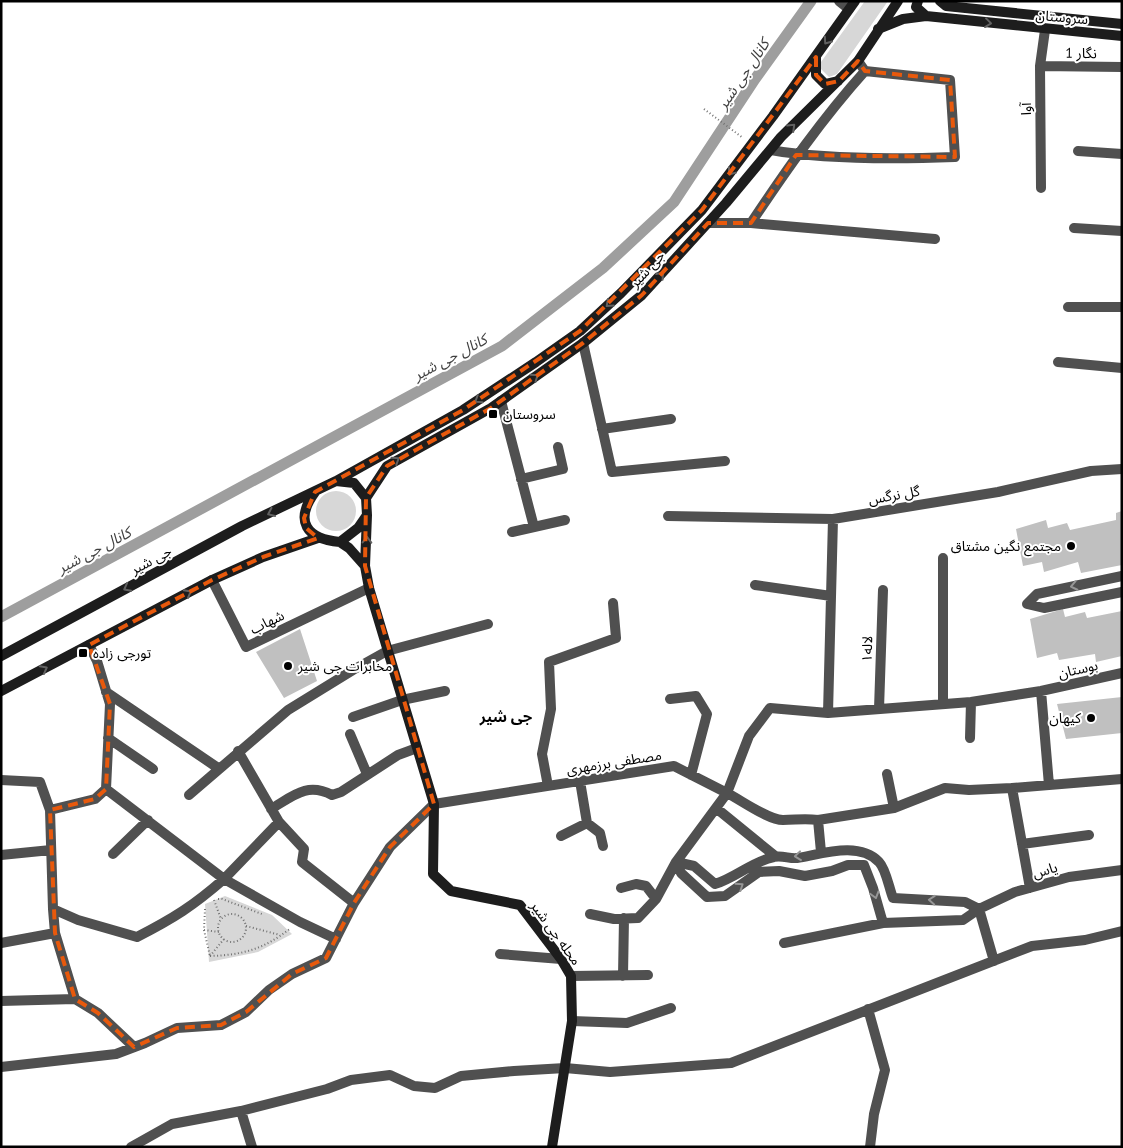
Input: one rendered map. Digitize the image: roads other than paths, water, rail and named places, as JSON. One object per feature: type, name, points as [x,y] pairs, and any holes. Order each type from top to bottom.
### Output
[{"type":"main road","name":"جی شیر","points":[[366,498],[387,466],[501,401],[582,343],[642,295],[771,150],[858,61],[877,29],[898,1]]},
{"type":"main road","points":[[918,1],[916,8],[926,16]]},
{"type":"main road","name":"سروستان","points":[[943,4],[1122,24]]},
{"type":"main road","name":"جی شیر","points":[[336,481],[463,410],[580,331],[621,293],[702,210],[816,57],[852,5]]},
{"type":"main road","name":"سروستان","points":[[877,29],[903,19],[926,16],[1046,30],[1122,36]]},
{"type":"main road","points":[[816,57],[816,74],[825,84],[839,81]]},
{"type":"main road","points":[[318,538],[306,528],[304,518],[310,498],[316,492],[336,481],[354,483],[366,498],[367,515],[358,528],[340,542]]},
{"type":"main road","name":"جی شیر","points":[[1,656],[242,526],[316,492]]},
{"type":"main road","name":"محله جی شیر","points":[[367,515],[365,566],[368,588],[434,804],[433,874],[451,891],[520,905],[561,958],[571,976],[572,1021],[552,1147]]},
{"type":"main road","points":[[1,691],[212,580],[263,556],[318,538],[340,542],[349,548],[365,566]]},
{"type":"street","points":[[839,1],[852,5]]},
{"type":"street","name":"آوا","points":[[1041,188],[1040,66],[1046,30]]},
{"type":"street","points":[[771,150],[796,155],[955,157],[950,80],[865,71],[858,61]]},
{"type":"street","name":"نگار 1","points":[[1040,66],[1122,67]]},
{"type":"street","points":[[752,223],[796,155],[828,113],[865,71]]},
{"type":"street","points":[[1078,151],[1122,154]]},
{"type":"street","points":[[708,222],[752,223],[934,239]]},
{"type":"street","points":[[1074,228],[1122,231]]},
{"type":"street","points":[[1068,307],[1122,307]]},
{"type":"street","points":[[582,343],[612,472],[725,461]]},
{"type":"street","points":[[1058,362],[1122,368]]},
{"type":"street","points":[[501,401],[534,527]]},
{"type":"street","points":[[602,429],[671,418]]},
{"type":"street","points":[[522,479],[563,469],[558,447]]},
{"type":"street","name":"گل نرگس","points":[[668,516],[833,519],[998,492],[1091,471],[1122,469]]},
{"type":"street","points":[[828,713],[833,519]]},
{"type":"street","points":[[512,532],[565,520]]},
{"type":"street","points":[[943,558],[943,703]]},
{"type":"street","points":[[1122,576],[1037,594],[1027,604],[1044,608],[1122,592]]},
{"type":"street","name":"شهاب","points":[[212,580],[246,647],[368,588]]},
{"type":"street","points":[[755,585],[831,596]]},
{"type":"street","name":"لاله۱","points":[[879,709],[883,590]]},
{"type":"street","points":[[548,786],[542,754],[551,709],[549,662],[616,638],[613,603]]},
{"type":"street","points":[[189,795],[238,750],[288,710],[387,651],[488,624]]},
{"type":"street","points":[[50,810],[95,799],[106,789],[110,704],[97,661],[89,645]]},
{"type":"street","name":"بوستان","points":[[1041,692],[1122,673]]},
{"type":"street","points":[[353,717],[402,700],[445,691]]},
{"type":"street","points":[[106,692],[218,768]]},
{"type":"street","points":[[590,914],[638,918],[656,899],[676,862],[727,793],[750,736],[770,708],[828,713],[971,702],[1041,692],[1049,785]]},
{"type":"street","points":[[670,699],[696,696],[707,714],[691,775]]},
{"type":"street","points":[[970,738],[971,702]]},
{"type":"street","points":[[350,734],[367,774]]},
{"type":"street","points":[[108,738],[153,769]]},
{"type":"street","points":[[271,809],[307,789],[319,788],[332,795],[341,792],[398,755],[417,748]]},
{"type":"street","points":[[238,750],[279,822],[304,849],[302,862],[354,903]]},
{"type":"street","name":"مصطفی برزمهری","points":[[434,804],[674,766],[770,817],[782,820],[801,817],[818,820],[894,808],[945,788],[969,790],[1012,788],[1122,779]]},
{"type":"street","points":[[887,774],[894,808]]},
{"type":"street","points":[[1,780],[40,782],[50,810],[55,933],[75,999]]},
{"type":"street","points":[[580,781],[587,823],[600,833],[603,846]]},
{"type":"street","points":[[1012,788],[1030,888]]},
{"type":"street","points":[[106,789],[224,879],[296,925],[336,939]]},
{"type":"street","points":[[1,1067],[116,1054],[177,1028],[221,1024],[246,1012],[269,990],[326,958],[354,903],[390,847],[434,804]]},
{"type":"street","points":[[716,808],[776,856]]},
{"type":"street","points":[[113,854],[148,820]]},
{"type":"street","points":[[818,820],[821,852]]},
{"type":"street","points":[[53,909],[78,920],[137,937],[179,916],[224,879],[279,822]]},
{"type":"street","points":[[561,836],[587,823]]},
{"type":"street","points":[[1022,844],[1089,835]]},
{"type":"street","points":[[1,855],[51,850]]},
{"type":"street","points":[[676,862],[694,866],[714,884],[731,879],[758,863],[776,856],[796,858],[821,852],[860,851],[880,862],[893,898],[965,902],[979,909],[994,961]]},
{"type":"street","points":[[676,862],[681,873],[707,897],[725,896],[759,872],[779,871],[805,876],[832,871],[848,865],[864,865],[883,923]]},
{"type":"street","name":"یاس","points":[[784,944],[883,923],[963,920],[979,909],[1030,888],[1069,877],[1122,870]]},
{"type":"street","points":[[621,888],[636,884],[646,886],[656,899]]},
{"type":"street","points":[[623,976],[624,918]]},
{"type":"street","points":[[131,1147],[172,1124],[241,1111],[326,1089],[351,1080],[390,1075],[414,1086],[436,1088],[461,1076],[565,1068],[610,1072],[731,1063],[805,1032],[838,1022],[868,1008],[1032,946],[1085,940],[1122,931]]},
{"type":"street","points":[[1,943],[55,933]]},
{"type":"street","points":[[500,954],[561,958]]},
{"type":"street","points":[[571,976],[648,975]]},
{"type":"street","points":[[1,1000],[75,999],[98,1013],[134,1047]]},
{"type":"street","points":[[572,1021],[627,1023],[671,1008]]},
{"type":"street","points":[[868,1008],[885,1070],[874,1114],[870,1147]]},
{"type":"street","points":[[241,1111],[252,1147]]},
{"type":"waterway","name":"کانال جی شیر","points":[[1,617],[502,346],[603,268],[674,202],[755,79],[811,1]]},
{"type":"place","name":"سروستان","points":[[493,414]]},
{"type":"place","name":"مجتمع نگین مشتاق","points":[[1071,546]]},
{"type":"place","name":"تورجی زاده","points":[[83,653]]},
{"type":"place","name":"مخابرات جی شیر","points":[[288,666]]},
{"type":"place","name":"کیهان","points":[[1091,718]]},
{"type":"district","name":"جی شیر","points":[[506,716]]}]
